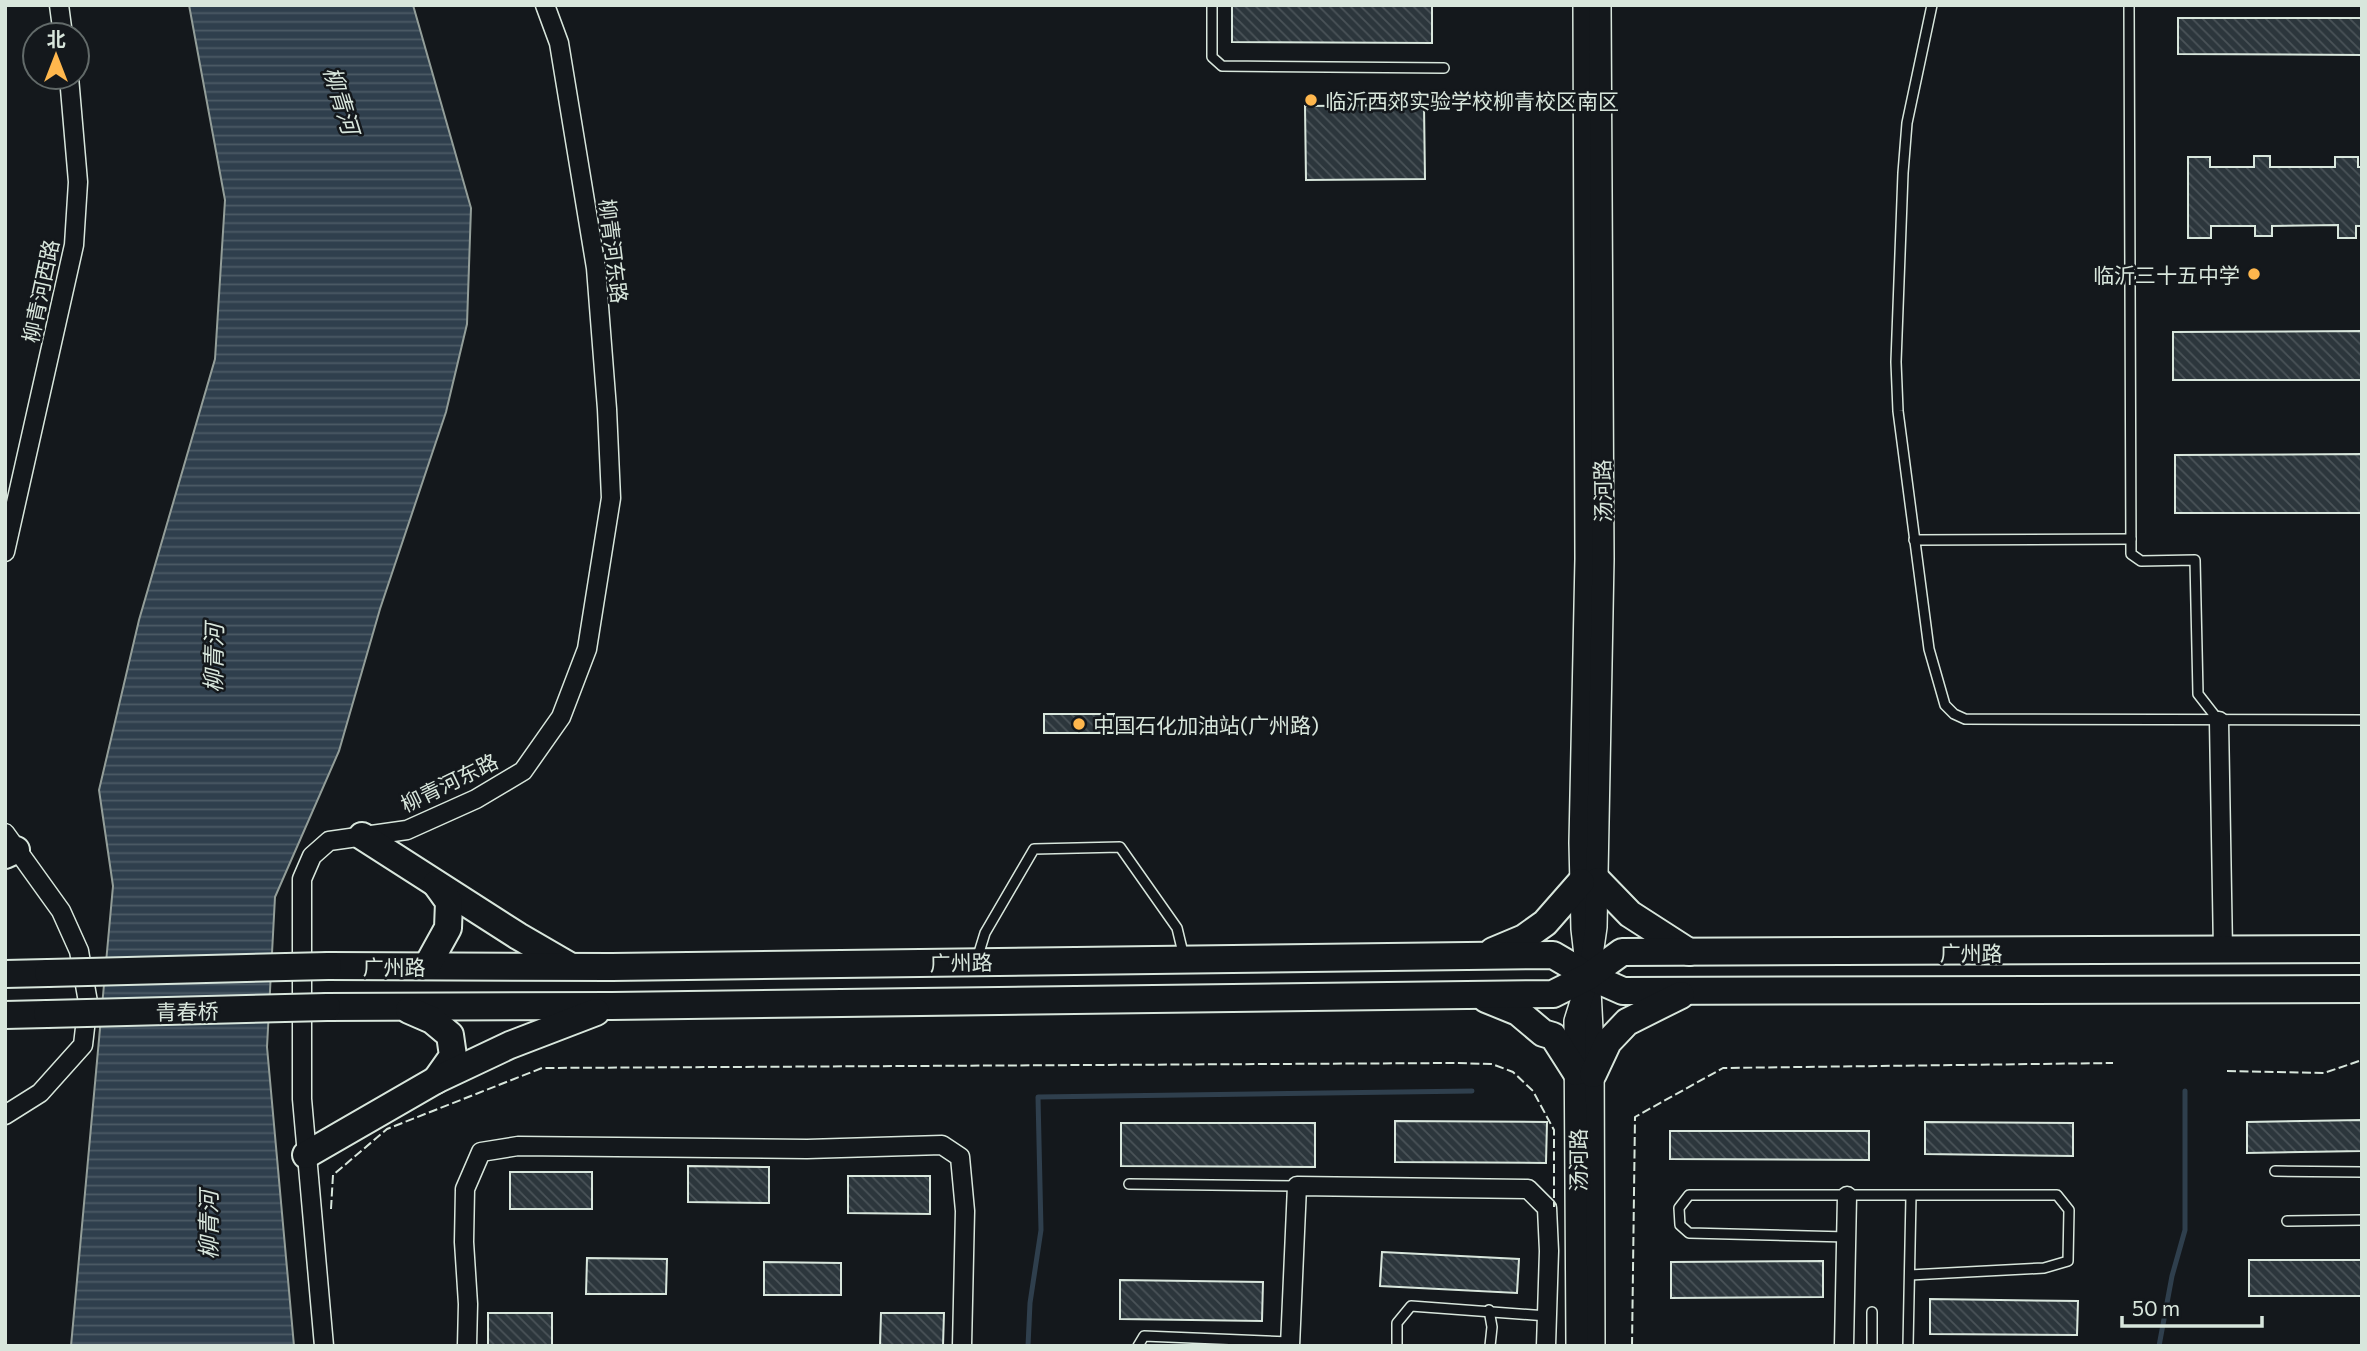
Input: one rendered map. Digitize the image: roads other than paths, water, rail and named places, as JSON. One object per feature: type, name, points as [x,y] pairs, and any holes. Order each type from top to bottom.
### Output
[{"type":"main road","points":[[362,836],[571,967]]},
{"type":"main road","points":[[1481,956],[1524,938],[1545,923],[1589,882],[1630,914],[1689,952]]},
{"type":"main road","points":[[427,966],[447,928],[449,902],[436,884]]},
{"type":"main road","name":"广州路","points":[[327,1007],[1553,994],[1588,976],[1622,952],[2362,949]]},
{"type":"main road","name":"广州路","points":[[328,966],[571,967],[1553,954],[1588,976],[1623,991],[2362,989]]},
{"type":"main road","name":"青春桥","points":[[5,974],[328,966]]},
{"type":"main road","points":[[1474,995],[1518,1012],[1543,1032],[1553,1036],[1585,1073],[1627,1022],[1689,991]]},
{"type":"main road","points":[[306,1155],[436,1080],[510,1045],[612,1006]]},
{"type":"main road","name":"青春桥","points":[[5,1015],[327,1007]]},
{"type":"main road","points":[[402,1007],[432,1020],[450,1035],[453,1056],[436,1080]]},
{"type":"street","name":"柳青河东路","points":[[324,1346],[302,1099],[302,879],[312,856],[329,842],[407,830],[476,799],[523,771],[561,717],[587,649],[611,498],[607,409],[596,268],[559,43],[545,5]]},
{"type":"street","name":"汤河路","points":[[1584,5],[1589,882],[1597,927],[1588,976],[1575,1021],[1585,1073],[1594,1346]]},
{"type":"street","name":"汤河路","points":[[1589,882],[1603,559],[1600,5]]},
{"type":"street","name":"柳青河西路","points":[[5,552],[74,246],[78,182],[70,91]]},
{"type":"street","points":[[2219,721],[2223,951]]},
{"type":"street","points":[[5,1115],[40,1093],[83,1045],[88,1002],[79,951],[61,911],[9,846]]},
{"type":"street","name":"汤河路","points":[[1577,1346],[1585,1073]]},
{"type":"street","points":[[467,1346],[468,1304],[464,1242],[466,1189],[481,1152],[518,1146],[807,1149],[942,1145],[960,1157],[965,1211],[962,1346]]},
{"type":"street","points":[[1290,1344],[1297,1186],[1528,1189],[1547,1208],[1549,1251],[1546,1346]]},
{"type":"street","points":[[1844,1346],[1847,1196]]},
{"type":"lane","points":[[1212,5],[1212,57],[1223,66],[1444,68]]},
{"type":"lane","points":[[1932,5],[1907,123],[1902,173],[1896,362],[1898,411],[1929,649],[1945,705],[1954,714],[1965,719],[2362,720]]},
{"type":"lane","points":[[2130,5],[2131,554],[2141,561],[2195,560],[2198,694],[2219,721]]},
{"type":"lane","points":[[1914,540],[2131,539]]},
{"type":"lane","points":[[976,962],[985,933],[1034,849],[1120,847],[1177,928],[1184,959]]},
{"type":"lane","points":[[2275,1171],[2362,1172]]},
{"type":"lane","points":[[1129,1184],[1297,1186]]},
{"type":"lane","points":[[1847,1237],[1689,1233],[1680,1225],[1679,1208],[1689,1195],[2057,1195],[2069,1210],[2068,1261],[2044,1268],[1910,1275]]},
{"type":"lane","points":[[1908,1346],[1911,1196]]},
{"type":"lane","points":[[2287,1222],[2362,1220]]},
{"type":"lane","points":[[1397,1346],[1397,1323],[1411,1306],[1547,1316]]},
{"type":"lane","points":[[1489,1310],[1492,1327],[1490,1346]]},
{"type":"lane","points":[[1872,1312],[1872,1346]]},
{"type":"lane","points":[[1138,1346],[1144,1336],[1290,1344]]},
{"type":"water","name":"柳青河","points":[[189,5],[413,5],[471,208],[467,324],[446,412],[380,609],[339,751],[275,897],[267,1047],[294,1346],[71,1346],[113,886],[99,790],[139,620],[215,359],[225,200]]},
{"type":"waterway","points":[[1028,1346],[1030,1303],[1041,1230],[1038,1097],[1472,1091]]},
{"type":"waterway","points":[[2159,1346],[2172,1276],[2185,1230],[2185,1091]]},
{"type":"place","name":"临沂西郊实验学校柳青校区南区","points":[[1311,100]]},
{"type":"place","name":"临沂三十五中学","points":[[2254,274]]},
{"type":"place","name":"中国石化加油站(广州路)","points":[[1079,724]]}]
